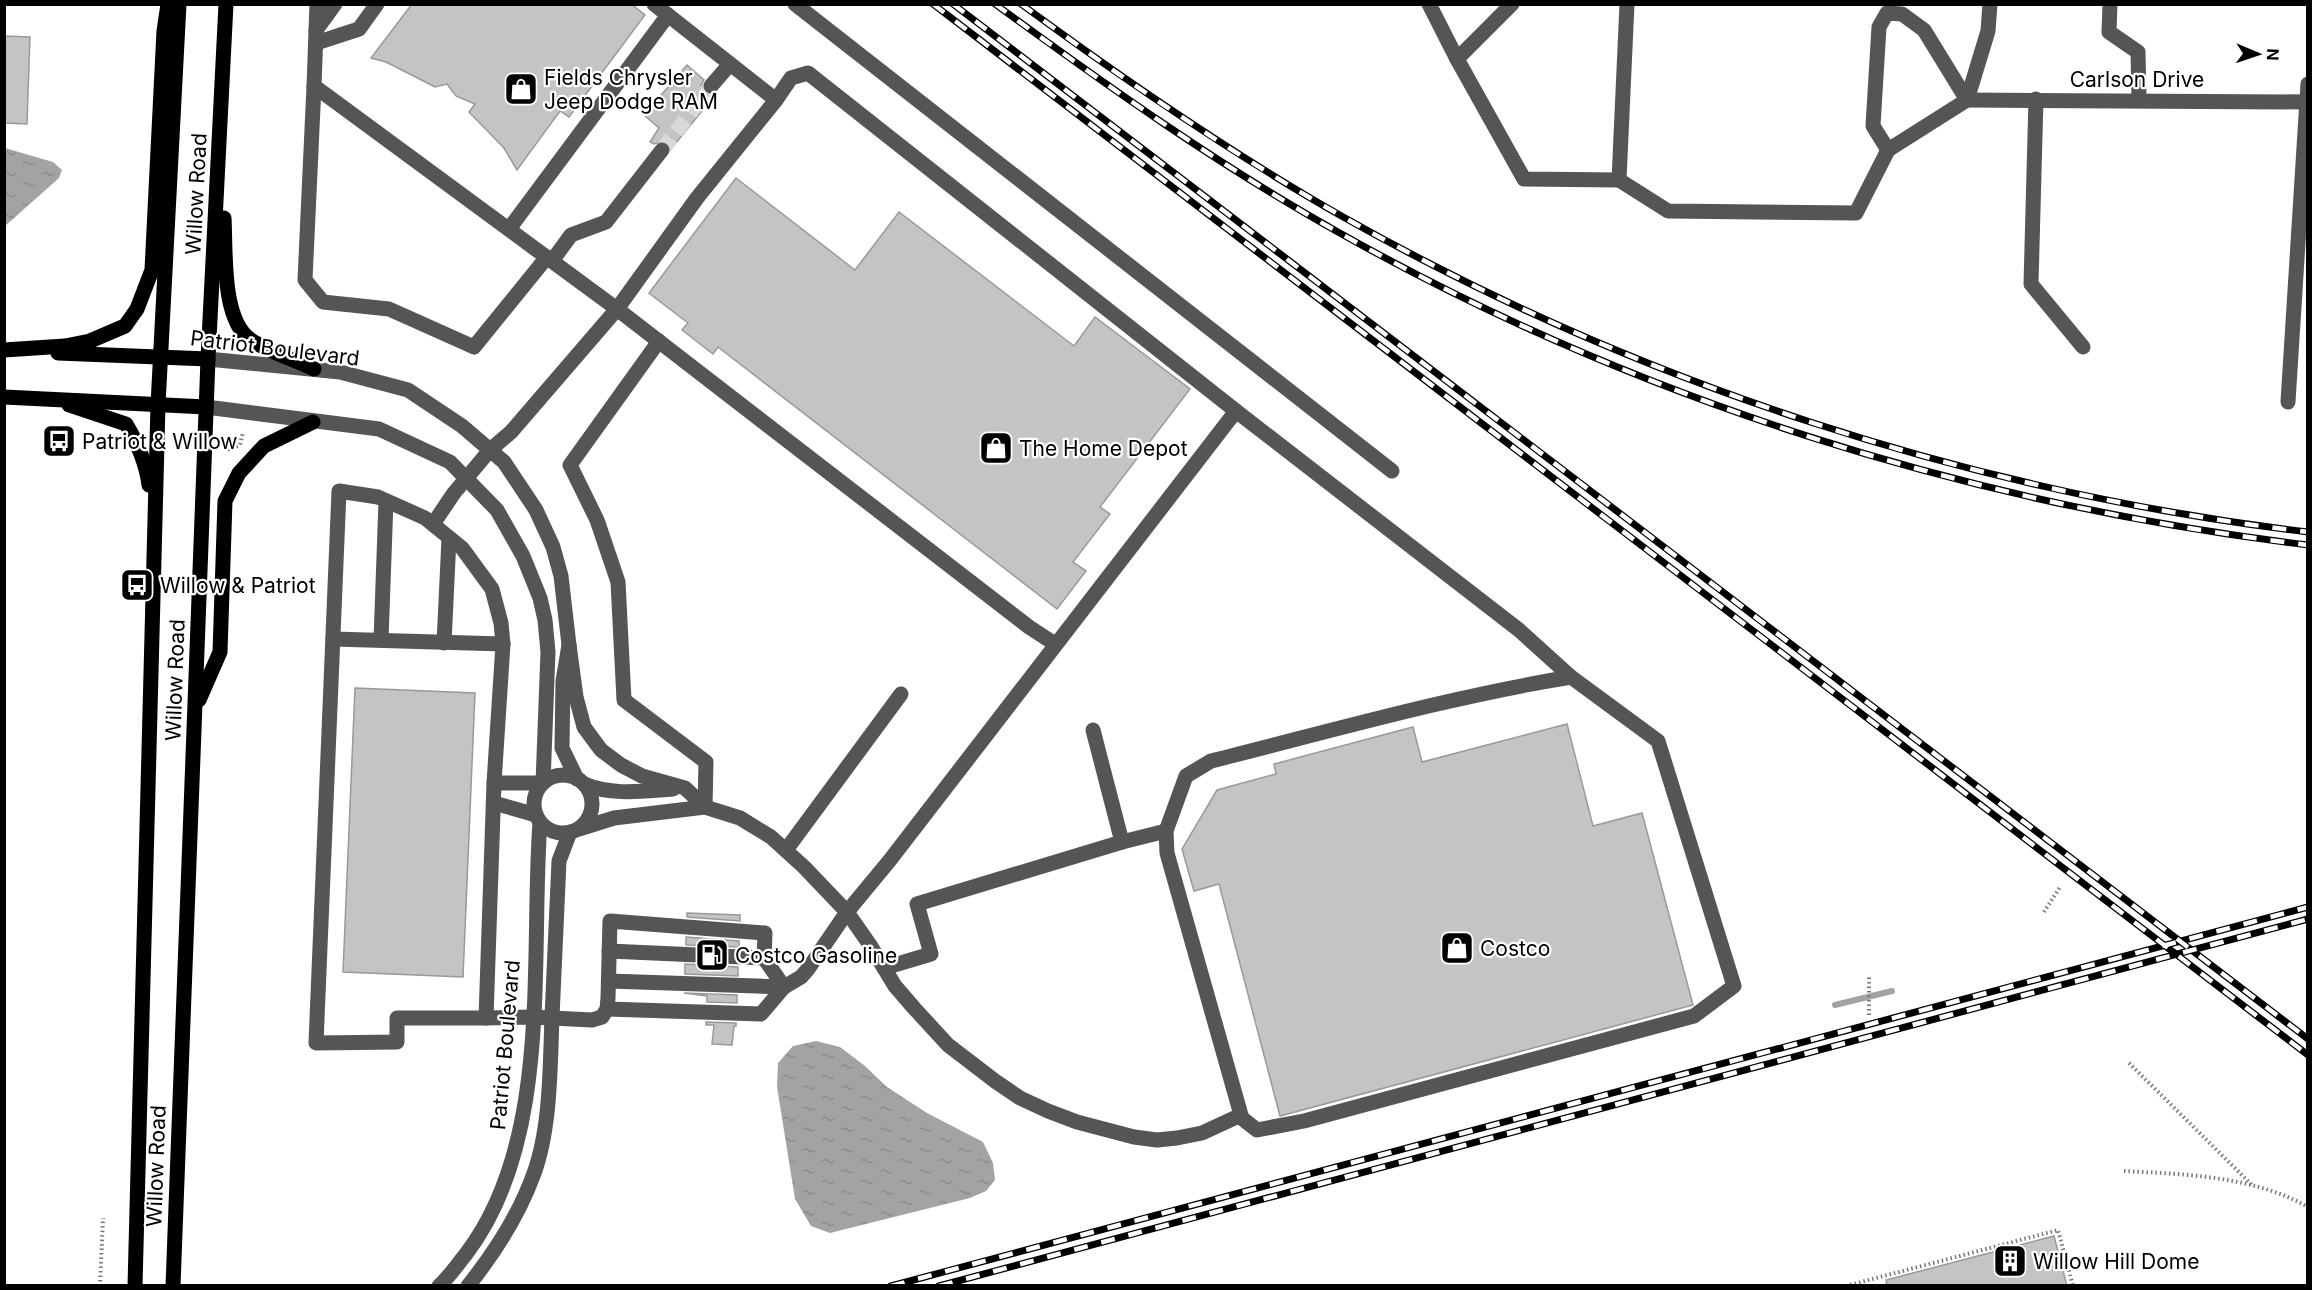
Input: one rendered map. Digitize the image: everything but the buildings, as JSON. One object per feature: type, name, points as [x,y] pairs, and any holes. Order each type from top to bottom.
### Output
[{"type":"main road","points":[[4,351],[65,346],[90,341],[125,326],[137,309],[152,270],[164,31],[168,4]]},
{"type":"main road","name":"Willow Road","points":[[135,1286],[159,357],[179,4]]},
{"type":"main road","name":"Willow Road","points":[[173,1286],[206,407],[226,4]]},
{"type":"main road","points":[[235,4],[224,216],[228,294],[235,320],[249,339],[314,369]]},
{"type":"main road","name":"Patriot Boulevard","points":[[4,351],[208,359]]},
{"type":"main road","name":"Patriot Boulevard","points":[[4,397],[206,407]]},
{"type":"main road","points":[[51,399],[126,424],[139,446],[146,468],[154,524]]},
{"type":"main road","points":[[195,708],[220,652],[225,501],[239,473],[264,446],[314,422]]},
{"type":"street","points":[[317,4],[305,280],[323,302],[389,309],[474,347],[571,235],[606,222],[662,150]]},
{"type":"street","points":[[316,37],[335,4]]},
{"type":"street","points":[[316,37],[359,29],[378,4]]},
{"type":"street","points":[[654,4],[776,100]]},
{"type":"street","points":[[795,4],[1392,471]]},
{"type":"street","points":[[1429,4],[1524,179],[1619,180],[1668,211],[1856,213],[1888,150],[1967,100],[1988,31],[1990,4]]},
{"type":"street","points":[[1457,59],[1512,4]]},
{"type":"street","points":[[1619,180],[1627,4]]},
{"type":"street","points":[[2110,4],[2109,32],[2138,52],[2139,100]]},
{"type":"street","points":[[1888,150],[1873,126],[1879,27],[1884,9],[1902,14],[1924,30],[1967,100]]},
{"type":"street","points":[[509,229],[668,15]]},
{"type":"street","points":[[711,86],[730,64]]},
{"type":"street","points":[[433,524],[466,478],[490,450],[511,432],[617,309],[697,198],[791,78],[808,73],[1236,411],[1519,630],[1571,677],[1658,741],[1734,986],[1695,1016],[1304,1121],[1257,1130],[1239,1116]]},
{"type":"street","points":[[2288,402],[2305,162],[2307,84]]},
{"type":"street","points":[[314,86],[617,309],[1029,627],[1055,644]]},
{"type":"street","points":[[2036,99],[2031,284],[2083,347]]},
{"type":"street","name":"Carlson Drive","points":[[1967,100],[2307,102]]},
{"type":"street","points":[[659,341],[570,465],[597,520],[618,582],[624,700],[706,762],[705,807]]},
{"type":"street","name":"Patriot Boulevard","points":[[208,359],[340,372],[408,390],[462,426],[504,462],[536,510],[549,539],[564,596],[569,645],[563,681],[561,748],[580,782],[589,792],[591,808],[589,816],[574,831],[559,861],[547,1107],[534,1174],[500,1244],[468,1286]]},
{"type":"street","name":"Patriot Boulevard","points":[[206,407],[379,429],[450,462],[497,510],[523,556],[540,598],[548,652],[543,783],[535,798],[538,818],[532,1017],[525,1103],[519,1137],[497,1201],[477,1239],[447,1279],[439,1286]]},
{"type":"street","points":[[607,1009],[762,1014],[784,987],[801,977],[847,912],[890,860],[1236,411]]},
{"type":"street","points":[[486,1018],[494,783],[503,644],[501,623],[492,589],[462,548],[433,524],[378,497],[339,491],[316,1043],[397,1042],[397,1018],[486,1018],[532,1017],[592,1020],[602,1017],[607,1009],[610,921],[765,933],[764,958],[784,987]]},
{"type":"street","points":[[381,640],[386,501]]},
{"type":"street","points":[[444,643],[450,538]]},
{"type":"street","points":[[333,639],[503,644]]},
{"type":"street","points":[[569,645],[576,697],[584,727],[601,750],[642,777],[685,788],[705,807]]},
{"type":"street","points":[[1239,1116],[1241,1115],[1167,853],[1166,831],[1186,776],[1211,761],[1418,708],[1514,686],[1571,677]]},
{"type":"street","points":[[786,850],[901,694]]},
{"type":"street","points":[[1093,730],[1122,842]]},
{"type":"street","points":[[494,783],[543,783],[560,776],[596,789],[616,792],[685,788]]},
{"type":"street","points":[[494,803],[538,818],[554,832],[574,831],[614,818],[705,807],[740,818],[771,837],[786,850],[847,912],[895,986],[948,1045],[1020,1098],[1048,1111],[1104,1130],[1157,1140],[1202,1133],[1239,1116]]},
{"type":"street","points":[[884,968],[931,954],[917,904],[1122,842],[1166,831]]},
{"type":"street","points":[[609,951],[764,958]]},
{"type":"street","points":[[609,981],[784,987]]},
{"type":"path","points":[[228,450],[240,445],[243,432]]},
{"type":"path","points":[[2044,912],[2060,887]]},
{"type":"path","points":[[1869,976],[1869,1015]]},
{"type":"path","points":[[2129,1063],[2254,1186]]},
{"type":"path","points":[[2124,1171],[2200,1174],[2254,1186],[2298,1201],[2307,1207]]},
{"type":"path","points":[[100,1286],[103,1218]]},
{"type":"path","points":[[1846,1286],[2058,1230],[2073,1286]]},
{"type":"water","points":[[5,148],[53,162],[62,170],[59,178],[5,226]]},
{"type":"water","points":[[816,1041],[840,1047],[887,1087],[927,1113],[983,1142],[993,1163],[995,1180],[986,1191],[970,1198],[830,1233],[811,1226],[795,1199],[777,1087],[778,1063],[793,1046]]},
{"type":"waterway","points":[[1835,1005],[1892,991]]},
{"type":"tunnel","points":[[662,150],[711,86]]},
{"type":"railway","points":[[933,4],[2308,1055]]},
{"type":"railway","points":[[953,4],[2308,1039]]},
{"type":"railway","points":[[995,4],[1163,123],[1249,180],[1338,232],[1451,292],[1568,346],[1686,394],[1808,436],[1931,472],[2055,502],[2181,527],[2308,545]]},
{"type":"railway","points":[[1021,4],[1180,116],[1345,218],[1457,278],[1573,331],[1691,380],[1811,422],[1933,459],[2057,489],[2182,514],[2308,532]]},
{"type":"railway","points":[[891,1286],[2308,907]]},
{"type":"railway","points":[[939,1286],[2308,919]]},
{"type":"place","name":"Fields Chrysler Jeep Dodge RAM","points":[[521,89]]},
{"type":"place","name":"Patriot & Willow","points":[[59,441]]},
{"type":"place","name":"The Home Depot","points":[[996,448]]},
{"type":"place","name":"Willow & Patriot","points":[[137,585]]},
{"type":"place","name":"Costco","points":[[1457,948]]},
{"type":"place","name":"Costco Gasoline","points":[[712,955]]},
{"type":"place","name":"Willow Hill Dome","points":[[2010,1261]]}]
